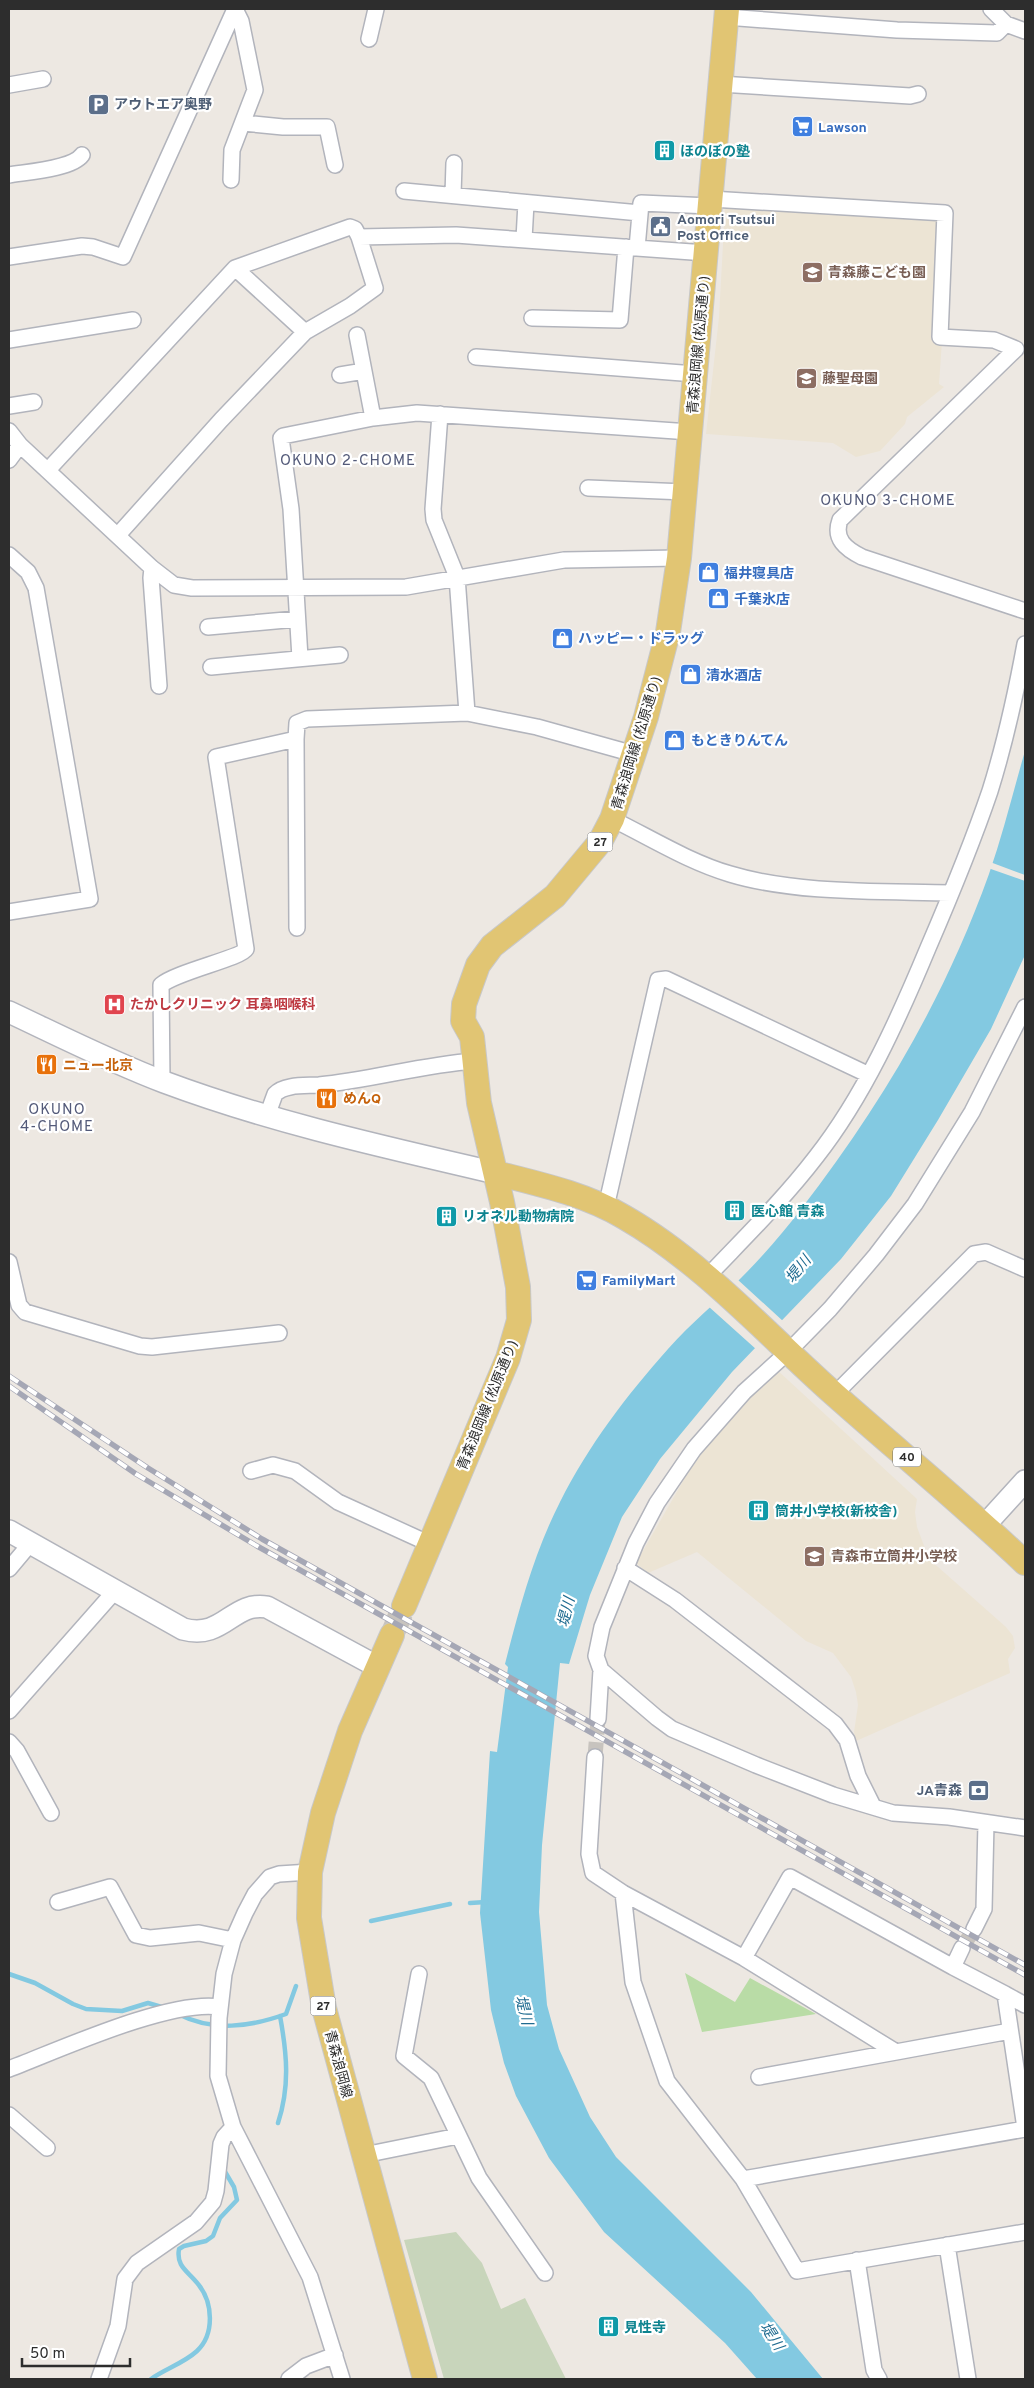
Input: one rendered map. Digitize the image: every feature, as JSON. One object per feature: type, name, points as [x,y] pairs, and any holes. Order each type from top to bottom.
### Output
[{"type":"main road","name":"青森浪岡線 (松原通り)","points":[[404,1606],[508,1358],[517,1331],[518,1287],[496,1173],[479,1102],[472,1037],[463,1021],[464,1004],[478,964],[492,946],[555,896],[600,842],[612,819],[634,754],[668,632],[679,558],[726,13]]},
{"type":"main road","name":"40","points":[[496,1173],[578,1196],[606,1207],[662,1242],[709,1279],[834,1395],[1025,1562]]},
{"type":"main road","name":"青森浪岡線","points":[[392,1635],[350,1731],[323,1813],[310,1872],[309,1918],[318,1980],[334,2050],[425,2379]]},
{"type":"street","points":[[9,257],[82,246],[93,247],[124,257],[235,9],[241,21],[255,90],[232,150],[231,180]]},
{"type":"street","points":[[369,39],[376,9]]},
{"type":"street","points":[[992,9],[1006,24],[1025,31]]},
{"type":"street","points":[[726,13],[897,30],[997,33],[1006,24]]},
{"type":"street","points":[[9,85],[44,79]]},
{"type":"street","points":[[720,84],[910,96],[918,94]]},
{"type":"street","points":[[243,123],[283,126],[327,126],[335,164]]},
{"type":"street","points":[[9,175],[68,164],[79,159],[82,155]]},
{"type":"street","points":[[453,195],[454,163]]},
{"type":"street","points":[[404,191],[640,213]]},
{"type":"street","points":[[532,318],[620,320],[632,247],[641,203],[644,202],[945,213],[940,337],[994,340],[1021,351],[855,505],[840,520],[837,528],[843,546],[862,557],[1025,610]]},
{"type":"street","points":[[524,238],[526,203]]},
{"type":"street","points":[[48,470],[235,268],[350,227],[355,230],[375,288],[350,306],[305,332],[221,420],[118,535]]},
{"type":"street","points":[[359,237],[430,235],[524,238],[706,253]]},
{"type":"street","points":[[235,268],[305,332]]},
{"type":"street","points":[[9,340],[133,320]]},
{"type":"street","points":[[357,335],[373,418]]},
{"type":"street","points":[[476,356],[695,374]]},
{"type":"street","points":[[340,375],[364,371]]},
{"type":"street","points":[[9,406],[34,402]]},
{"type":"street","points":[[300,658],[291,509],[281,438],[309,430],[404,414],[440,414],[690,432]]},
{"type":"street","points":[[440,414],[433,509],[434,520],[457,577],[467,713]]},
{"type":"street","points":[[9,431],[20,445],[152,568],[174,585],[192,588],[296,586],[406,587],[564,560],[679,558]]},
{"type":"street","points":[[9,460],[20,445]]},
{"type":"street","points":[[588,488],[685,492]]},
{"type":"street","points":[[9,555],[28,572],[36,588],[90,899],[9,912]]},
{"type":"street","points":[[152,568],[151,578],[159,686]]},
{"type":"street","points":[[208,627],[297,619]]},
{"type":"street","points":[[709,1279],[817,1156],[841,1121],[899,1018],[951,893],[990,790],[1016,691],[1025,644]]},
{"type":"street","points":[[211,667],[340,655]]},
{"type":"street","points":[[297,928],[297,723],[308,719],[467,713],[537,727],[634,754]]},
{"type":"street","points":[[162,1081],[161,985],[207,964],[242,954],[246,950],[216,757],[296,739]]},
{"type":"street","points":[[612,819],[684,856],[730,874],[748,878],[812,887],[951,893]]},
{"type":"street","points":[[606,1207],[658,980],[666,979],[867,1074]]},
{"type":"street","points":[[598,1719],[601,1670],[596,1656],[598,1645],[608,1609],[625,1568],[657,1503],[694,1449],[785,1349],[876,1255],[915,1204],[972,1112],[1025,1007]]},
{"type":"street","points":[[9,1012],[162,1081],[267,1116],[496,1173]]},
{"type":"street","points":[[267,1116],[275,1094],[286,1088],[336,1084],[450,1063],[474,1061]]},
{"type":"street","points":[[834,1395],[974,1254],[986,1252],[1025,1269]]},
{"type":"street","points":[[9,1262],[19,1305],[25,1312],[140,1346],[152,1347],[279,1332]]},
{"type":"street","points":[[251,1471],[273,1465],[295,1471],[338,1502],[430,1544]]},
{"type":"street","points":[[985,1526],[1025,1481]]},
{"type":"street","points":[[9,1531],[114,1592],[183,1629],[196,1633],[217,1628],[240,1611],[252,1606],[267,1607],[378,1667]]},
{"type":"street","points":[[9,1569],[30,1544]]},
{"type":"street","points":[[625,1568],[675,1600],[835,1724],[848,1740],[858,1776],[873,1806]]},
{"type":"street","points":[[9,1711],[114,1592]]},
{"type":"street","points":[[601,1670],[672,1729],[756,1766],[833,1795],[902,1815],[949,1817],[1025,1828]]},
{"type":"street","points":[[9,1742],[17,1751],[51,1813]]},
{"type":"street","points":[[595,1757],[588,1854],[593,1873],[623,1893],[744,1958],[896,2052]]},
{"type":"street","points":[[974,1929],[984,1909],[986,1823]]},
{"type":"street","points":[[310,1872],[279,1874],[270,1877],[263,1883],[245,1913],[233,1940],[224,1974],[219,2019],[219,2083],[233,2127],[310,2277],[342,2379]]},
{"type":"street","points":[[744,1958],[790,1877],[952,1967],[1025,2005]]},
{"type":"street","points":[[58,1902],[110,1887],[136,1935],[150,1938],[199,1933],[233,1940]]},
{"type":"street","points":[[623,1893],[633,1982],[667,2081],[744,2179],[797,2271],[1025,2232]]},
{"type":"street","points":[[952,1967],[962,1948]]},
{"type":"street","points":[[419,1974],[404,2056],[431,2078],[479,2178],[545,2273]]},
{"type":"street","points":[[744,2179],[1025,2129],[1005,1994]]},
{"type":"street","points":[[9,2069],[128,2024],[163,2013],[197,2006],[219,2019]]},
{"type":"street","points":[[760,2077],[1010,2031]]},
{"type":"street","points":[[9,2116],[47,2148]]},
{"type":"street","points":[[99,2379],[118,2326],[125,2279],[137,2263],[196,2222],[213,2202],[221,2144],[224,2137],[233,2127]]},
{"type":"street","points":[[364,2155],[458,2136]]},
{"type":"street","points":[[946,2245],[968,2379]]},
{"type":"street","points":[[857,2260],[874,2370],[879,2379]]},
{"type":"street","points":[[289,2379],[306,2366],[335,2355]]},
{"type":"shaded area","points":[[725,208],[940,221],[933,340],[942,341],[939,384],[944,387],[907,417],[905,424],[880,451],[856,457],[833,443],[706,434],[719,317]]},
{"type":"shaded area","name":"青森市立筒井小学校","points":[[776,1369],[917,1499],[915,1512],[917,1527],[929,1559],[1006,1627],[1013,1636],[1015,1648],[1008,1659],[1010,1673],[856,1741],[854,1732],[858,1705],[856,1692],[851,1677],[833,1653],[806,1641],[697,1552],[648,1573],[636,1563],[686,1476],[719,1429],[744,1400]]},
{"type":"green space","points":[[685,1973],[735,2002],[750,1978],[816,2014],[702,2032]]},
{"type":"green space","points":[[456,2232],[482,2263],[501,2309],[525,2298],[566,2379],[444,2379],[404,2240]]},
{"type":"water","name":"堤川","points":[[1025,751],[1025,955],[991,1029],[891,1196],[841,1259],[732,1372],[660,1459],[622,1517],[590,1595],[569,1664],[560,1663],[542,1845],[539,1912],[547,2005],[559,2049],[590,2117],[616,2157],[751,2292],[823,2379],[757,2379],[725,2343],[604,2232],[549,2158],[516,2096],[504,2063],[491,2010],[480,1913],[490,1751],[497,1752],[508,1667],[505,1664],[522,1602],[542,1541],[571,1481],[609,1422],[653,1366],[686,1330],[749,1270],[787,1227],[830,1170],[884,1090],[909,1049],[931,1007],[971,920],[994,859]]},
{"type":"pier","points":[[990,862],[1025,875],[1025,881],[988,868]]},
{"type":"pier","points":[[737,1279],[784,1322],[757,1350],[708,1306]]},
{"type":"waterway","points":[[470,1903],[486,1902]]},
{"type":"waterway","points":[[371,1921],[450,1904]]},
{"type":"waterway","points":[[9,1974],[35,1983],[86,2009],[122,2011],[148,2003],[165,2008]]},
{"type":"waterway","points":[[178,2014],[191,2020],[218,2025],[232,2026],[259,2022],[286,2014],[296,1986]]},
{"type":"waterway","points":[[278,2123],[286,2083],[280,2016]]},
{"type":"waterway","points":[[151,2379],[192,2355],[203,2344],[207,2336],[210,2318],[207,2300],[198,2284],[181,2265],[179,2249],[206,2241],[213,2236],[220,2218],[237,2200],[234,2187],[224,2170]]},
{"type":"tunnel","points":[[392,1635],[404,1606]]},
{"type":"tunnel","points":[[595,1757],[598,1719]]},
{"type":"tunnel","points":[[962,1948],[974,1929]]},
{"type":"railway","points":[[9,1376],[148,1468],[262,1539],[1025,1965]]},
{"type":"railway","points":[[9,1386],[136,1474],[257,1546],[1025,1975]]},
{"type":"place","name":"アウトエア奥野","points":[[98,104]]},
{"type":"place","name":"Lawson","points":[[802,127]]},
{"type":"place","name":"ほのぼの塾","points":[[664,151]]},
{"type":"place","name":"Aomori Tsutsui Post Office","points":[[661,227]]},
{"type":"place","name":"青森藤こども園","points":[[812,272]]},
{"type":"place","name":"藤聖母園","points":[[806,378]]},
{"type":"place","name":"福井寝具店","points":[[708,573]]},
{"type":"place","name":"千葉氷店","points":[[718,599]]},
{"type":"place","name":"ハッピー・ドラッグ","points":[[562,638]]},
{"type":"place","name":"清水酒店","points":[[690,675]]},
{"type":"place","name":"もときりんてん","points":[[675,740]]},
{"type":"place","name":"たかしクリニック 耳鼻咽喉科","points":[[114,1004]]},
{"type":"place","name":"ニュー北京","points":[[47,1065]]},
{"type":"place","name":"めんQ","points":[[327,1098]]},
{"type":"place","name":"医心館 青森","points":[[735,1211]]},
{"type":"place","name":"リオネル動物病院","points":[[446,1216]]},
{"type":"place","name":"FamilyMart","points":[[586,1280]]},
{"type":"place","name":"筒井小学校(新校舎)","points":[[759,1511]]},
{"type":"place","name":"青森市立筒井小学校","points":[[815,1556]]},
{"type":"place","name":"JA青森","points":[[978,1790]]},
{"type":"place","name":"見性寺","points":[[608,2327]]},
{"type":"district","name":"OKUNO 2-CHOME","points":[[348,460]]},
{"type":"district","name":"OKUNO 3-CHOME","points":[[888,500]]},
{"type":"district","name":"OKUNO 4-CHOME","points":[[57,1118]]}]
